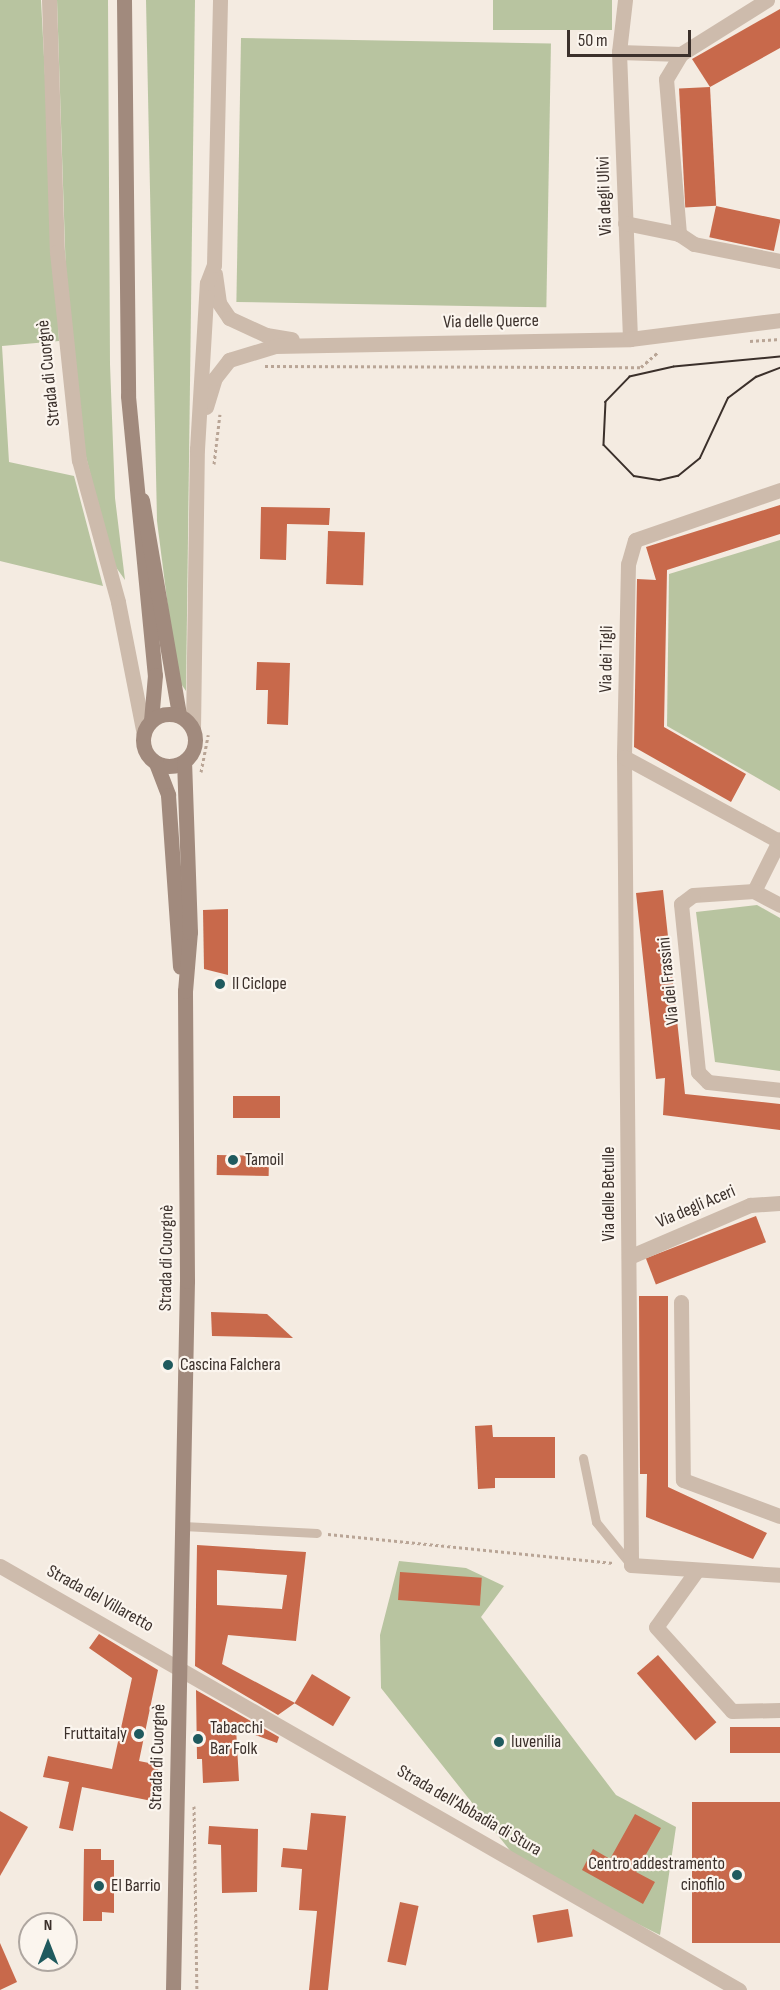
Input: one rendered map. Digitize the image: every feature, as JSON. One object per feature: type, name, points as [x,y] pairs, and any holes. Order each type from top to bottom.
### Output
[{"type":"main road","points":[[124,0],[128,396],[139,491],[140,553],[155,675],[145,750],[156,763],[184,762],[194,748],[194,729],[179,715],[149,519],[139,491]]},
{"type":"main road","points":[[147,728],[179,715]]},
{"type":"main road","name":"Strada di Cuorgnè","points":[[173,1990],[183,1526],[185,991],[189,932],[184,762]]},
{"type":"main road","name":"Strada di Cuorgnè","points":[[156,763],[168,795],[185,991]]},
{"type":"street","name":"Strada di Cuorgnè","points":[[49,0],[57,252],[77,450],[118,602],[147,728]]},
{"type":"street","points":[[194,729],[197,448],[207,283],[214,265],[220,0]]},
{"type":"street","name":"Via degli Ulivi","points":[[625,0],[619,52],[630,339]]},
{"type":"street","points":[[679,234],[666,79],[681,54],[767,0]]},
{"type":"street","points":[[619,52],[681,54]]},
{"type":"street","points":[[625,223],[679,234],[694,244],[780,261]]},
{"type":"street","name":"Via delle Querce","points":[[214,265],[219,303],[229,318],[267,335],[315,342]]},
{"type":"street","name":"Via delle Querce","points":[[197,448],[208,395],[229,360],[240,352],[315,342],[630,339],[780,320]]},
{"type":"street","name":"Via delle Querce","points":[[666,334],[689,338],[780,330]]},
{"type":"street","name":"Via dei Tigli","points":[[624,757],[628,564],[635,540],[780,490]]},
{"type":"street","points":[[624,757],[780,840],[754,891],[780,905]]},
{"type":"street","name":"Via delle Betulle","points":[[624,757],[631,1565]]},
{"type":"street","name":"Via dei Frassini","points":[[754,891],[693,895],[681,904],[698,1072],[708,1082],[780,1090]]},
{"type":"street","name":"Via degli Aceri","points":[[629,1257],[750,1205],[780,1203]]},
{"type":"street","points":[[681,1302],[683,1480],[780,1516]]},
{"type":"street","points":[[631,1565],[780,1575]]},
{"type":"street","name":"Strada del Villaretto","points":[[0,1566],[180,1666]]},
{"type":"street","points":[[697,1570],[656,1627],[732,1711],[780,1710]]},
{"type":"street","name":"Strada dell'Abbadia di Stura","points":[[180,1666],[739,1990]]},
{"type":"lane","points":[[584,1458],[596,1522],[631,1565]]},
{"type":"lane","points":[[183,1526],[317,1533]]},
{"type":"path","points":[[256,366],[641,367],[655,355]]},
{"type":"path","points":[[214,468],[222,402]]},
{"type":"path","points":[[317,1533],[631,1565]]},
{"type":"path","points":[[194,1802],[197,1990]]},
{"type":"green space","points":[[0,0],[41,0],[59,341],[2,346],[9,462],[74,476],[103,586],[0,561]]},
{"type":"green space","points":[[57,0],[108,0],[110,364],[115,498],[125,580],[113,563],[84,449],[66,277]]},
{"type":"green space","points":[[146,0],[195,0],[186,691],[177,678],[157,521]]},
{"type":"green space","points":[[493,0],[612,0],[612,30],[493,30]]},
{"type":"green space","points":[[241,38],[551,43],[546,307],[236,302]]},
{"type":"green space","points":[[780,540],[780,791],[667,726],[669,574]]},
{"type":"green space","points":[[757,905],[780,918],[780,1071],[715,1062],[696,912]]},
{"type":"green space","name":"Iuvenilia","points":[[399,1561],[466,1568],[504,1586],[481,1617],[616,1795],[676,1827],[660,1935],[523,1867],[381,1688],[380,1635]]},
{"type":"building","points":[[780,9],[780,48],[710,87],[692,59]]},
{"type":"building","points":[[710,87],[716,206],[685,207],[679,89]]},
{"type":"building","points":[[716,206],[780,220],[774,251],[709,237]]},
{"type":"building","points":[[780,505],[780,534],[667,570],[664,727],[746,774],[731,802],[634,747],[637,579],[656,580],[646,547]]},
{"type":"building","points":[[261,507],[330,508],[329,525],[287,524],[286,560],[260,559]]},
{"type":"building","points":[[328,531],[365,532],[363,585],[326,584]]},
{"type":"building","points":[[257,662],[290,663],[288,725],[267,724],[268,690],[256,690]]},
{"type":"building","points":[[663,890],[685,1094],[780,1104],[780,1130],[663,1115],[665,1078],[656,1079],[636,893]]},
{"type":"building","points":[[228,909],[228,975],[204,969],[203,910]]},
{"type":"building","points":[[233,1096],[280,1096],[280,1118],[233,1118]]},
{"type":"building","points":[[217,1155],[269,1156],[269,1176],[217,1175]]},
{"type":"building","points":[[756,1216],[766,1242],[656,1284],[646,1258]]},
{"type":"building","points":[[639,1296],[668,1296],[668,1487],[767,1533],[753,1559],[646,1517],[647,1474],[640,1474]]},
{"type":"building","points":[[211,1312],[267,1314],[293,1338],[212,1336]]},
{"type":"building","points":[[492,1425],[493,1437],[555,1437],[555,1478],[495,1478],[495,1488],[478,1489],[475,1426]]},
{"type":"building","points":[[197,1545],[306,1552],[296,1641],[228,1635],[222,1664],[295,1703],[278,1715],[195,1666]],"holes":[[[217,1570],[287,1575],[282,1609],[217,1605]]]},
{"type":"building","points":[[400,1572],[482,1578],[480,1606],[398,1600]]},
{"type":"building","points":[[99,1634],[158,1670],[139,1761],[159,1765],[152,1801],[82,1787],[73,1831],[59,1828],[69,1782],[43,1777],[48,1756],[112,1769],[132,1678],[89,1648]]},
{"type":"building","points":[[658,1655],[716,1722],[695,1741],[637,1673]]},
{"type":"building","points":[[312,1674],[351,1697],[333,1726],[294,1703]]},
{"type":"building","points":[[196,1690],[279,1737],[277,1743],[236,1728],[239,1781],[203,1783],[202,1759],[197,1759]]},
{"type":"building","points":[[730,1727],[780,1727],[780,1753],[730,1753]]},
{"type":"building","name":"Centro addestramento cinofilo","points":[[692,1802],[780,1802],[780,1943],[692,1943]]},
{"type":"building","points":[[0,1811],[28,1827],[0,1876]]},
{"type":"building","points":[[311,1813],[346,1816],[328,1990],[309,1990],[317,1911],[299,1910],[302,1869],[281,1867],[283,1848],[307,1850]]},
{"type":"building","points":[[635,1814],[661,1828],[636,1872],[655,1882],[643,1904],[582,1870],[593,1849],[610,1859]]},
{"type":"building","points":[[209,1826],[258,1829],[257,1892],[222,1893],[221,1845],[208,1844]]},
{"type":"building","name":"El Barrio","points":[[84,1849],[101,1849],[101,1860],[114,1860],[114,1913],[102,1912],[102,1921],[83,1921]]},
{"type":"building","points":[[400,1902],[419,1906],[406,1966],[387,1962]]},
{"type":"building","points":[[568,1909],[573,1937],[537,1943],[533,1915]]},
{"type":"building","points":[[0,1943],[17,1982],[0,1990]]},
{"type":"tram line","points":[[780,357],[674,367],[630,377],[606,402],[604,445],[634,476],[660,480],[678,476],[700,458],[728,398],[756,377],[780,368]]},
{"type":"place","name":"Il Ciclope","points":[[220,984]]},
{"type":"place","name":"Tamoil","points":[[233,1160]]},
{"type":"place","name":"Cascina Falchera","points":[[168,1365]]},
{"type":"place","name":"Fruttaitaly","points":[[139,1734]]},
{"type":"place","name":"Tabacchi Bar Folk","points":[[198,1739]]},
{"type":"place","name":"Iuvenilia","points":[[499,1742]]},
{"type":"place","name":"Centro addestramento cinofilo","points":[[737,1875]]},
{"type":"place","name":"El Barrio","points":[[99,1886]]}]
